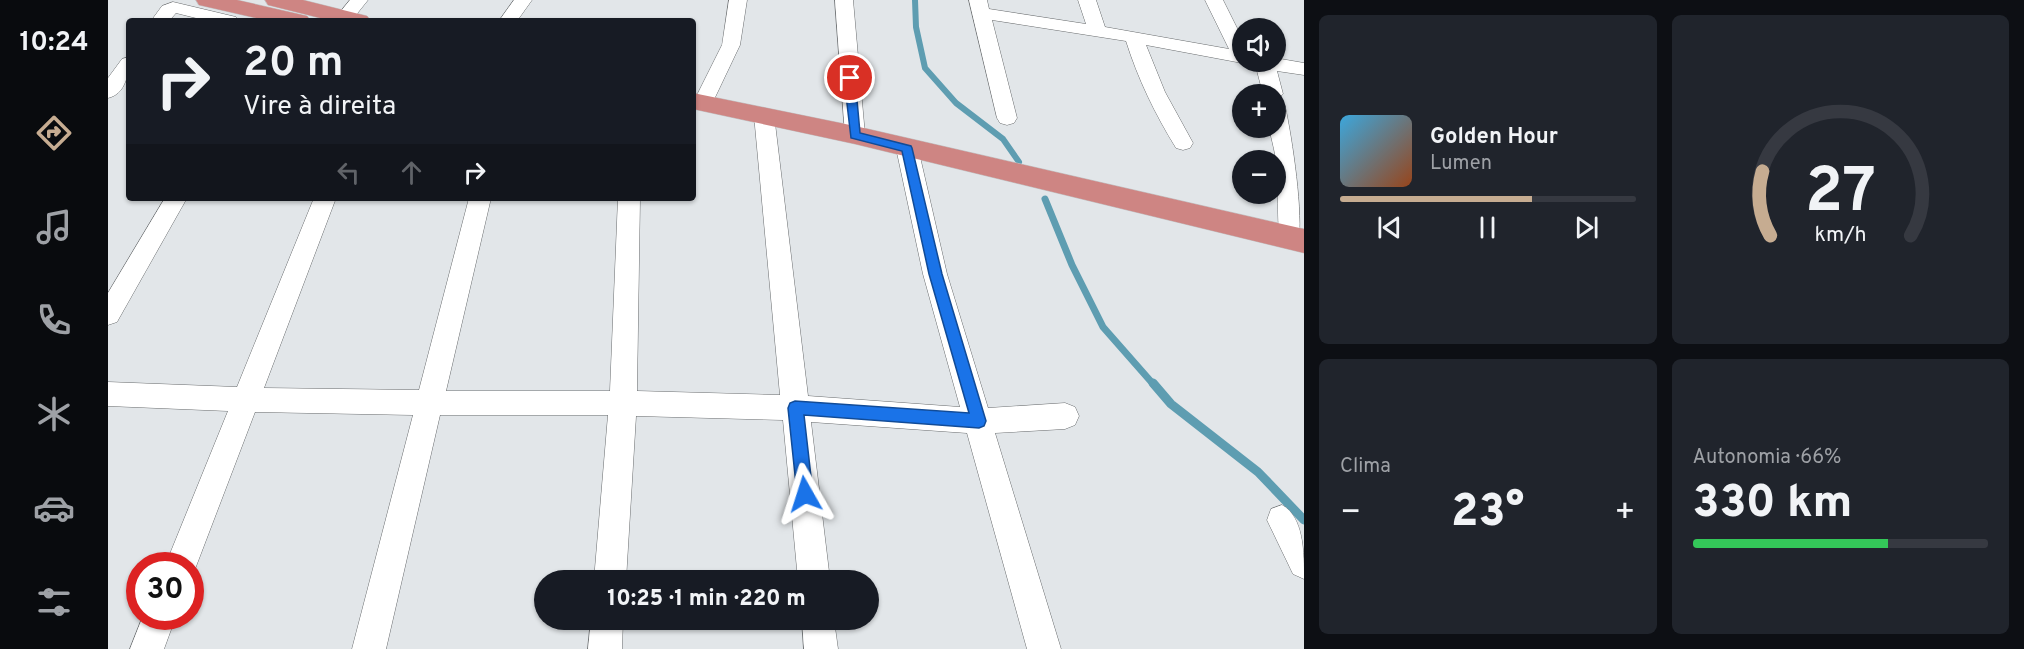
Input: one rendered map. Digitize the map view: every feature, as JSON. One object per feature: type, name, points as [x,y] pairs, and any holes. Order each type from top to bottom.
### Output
[{"type":"highway","points":[[207,0],[286,18]]},
{"type":"highway","points":[[274,0],[355,12]]},
{"type":"highway","points":[[698,102],[855,135],[1297,240]]},
{"type":"street","points":[[510,18],[523,0]]},
{"type":"street","points":[[698,102],[731,45],[738,0]]},
{"type":"street","points":[[844,0],[855,135]]},
{"type":"street","points":[[1087,0],[1097,31]]},
{"type":"street","points":[[1214,0],[1232,37]]},
{"type":"street","points":[[162,18],[168,9],[173,7],[218,18]]},
{"type":"street","points":[[1007,118],[980,7],[1232,55]]},
{"type":"street","points":[[1134,37],[1146,75],[1159,103],[1183,143]]},
{"type":"street","points":[[1286,66],[1304,69]]},
{"type":"street","points":[[108,92],[126,67]]},
{"type":"street","points":[[764,115],[813,570]]},
{"type":"street","points":[[1297,240],[1288,166],[1282,138],[1304,142]]},
{"type":"street","points":[[907,148],[935,274],[1044,649]]},
{"type":"street","points":[[108,315],[174,201]]},
{"type":"street","points":[[187,552],[324,201]]},
{"type":"street","points":[[369,649],[479,201]]},
{"type":"street","points":[[611,570],[623,403],[629,201]]},
{"type":"street","points":[[108,394],[247,400],[623,403],[795,408],[979,421],[1065,416]]},
{"type":"street","points":[[1282,520],[1304,562]]},
{"type":"street","points":[[147,649],[154,630]]},
{"type":"street","points":[[605,649],[607,630]]},
{"type":"street","points":[[819,630],[821,649]]},
{"type":"waterway","points":[[915,0],[916,27],[925,68],[956,103],[1003,139],[1019,162]]},
{"type":"waterway","points":[[1045,199],[1072,265],[1103,327],[1154,385]]},
{"type":"waterway","points":[[1153,383],[1171,404],[1258,472],[1304,520]]},
{"type":"route","points":[[805,494],[795,408],[979,421],[935,274],[907,148],[855,135],[850,78]]}]
